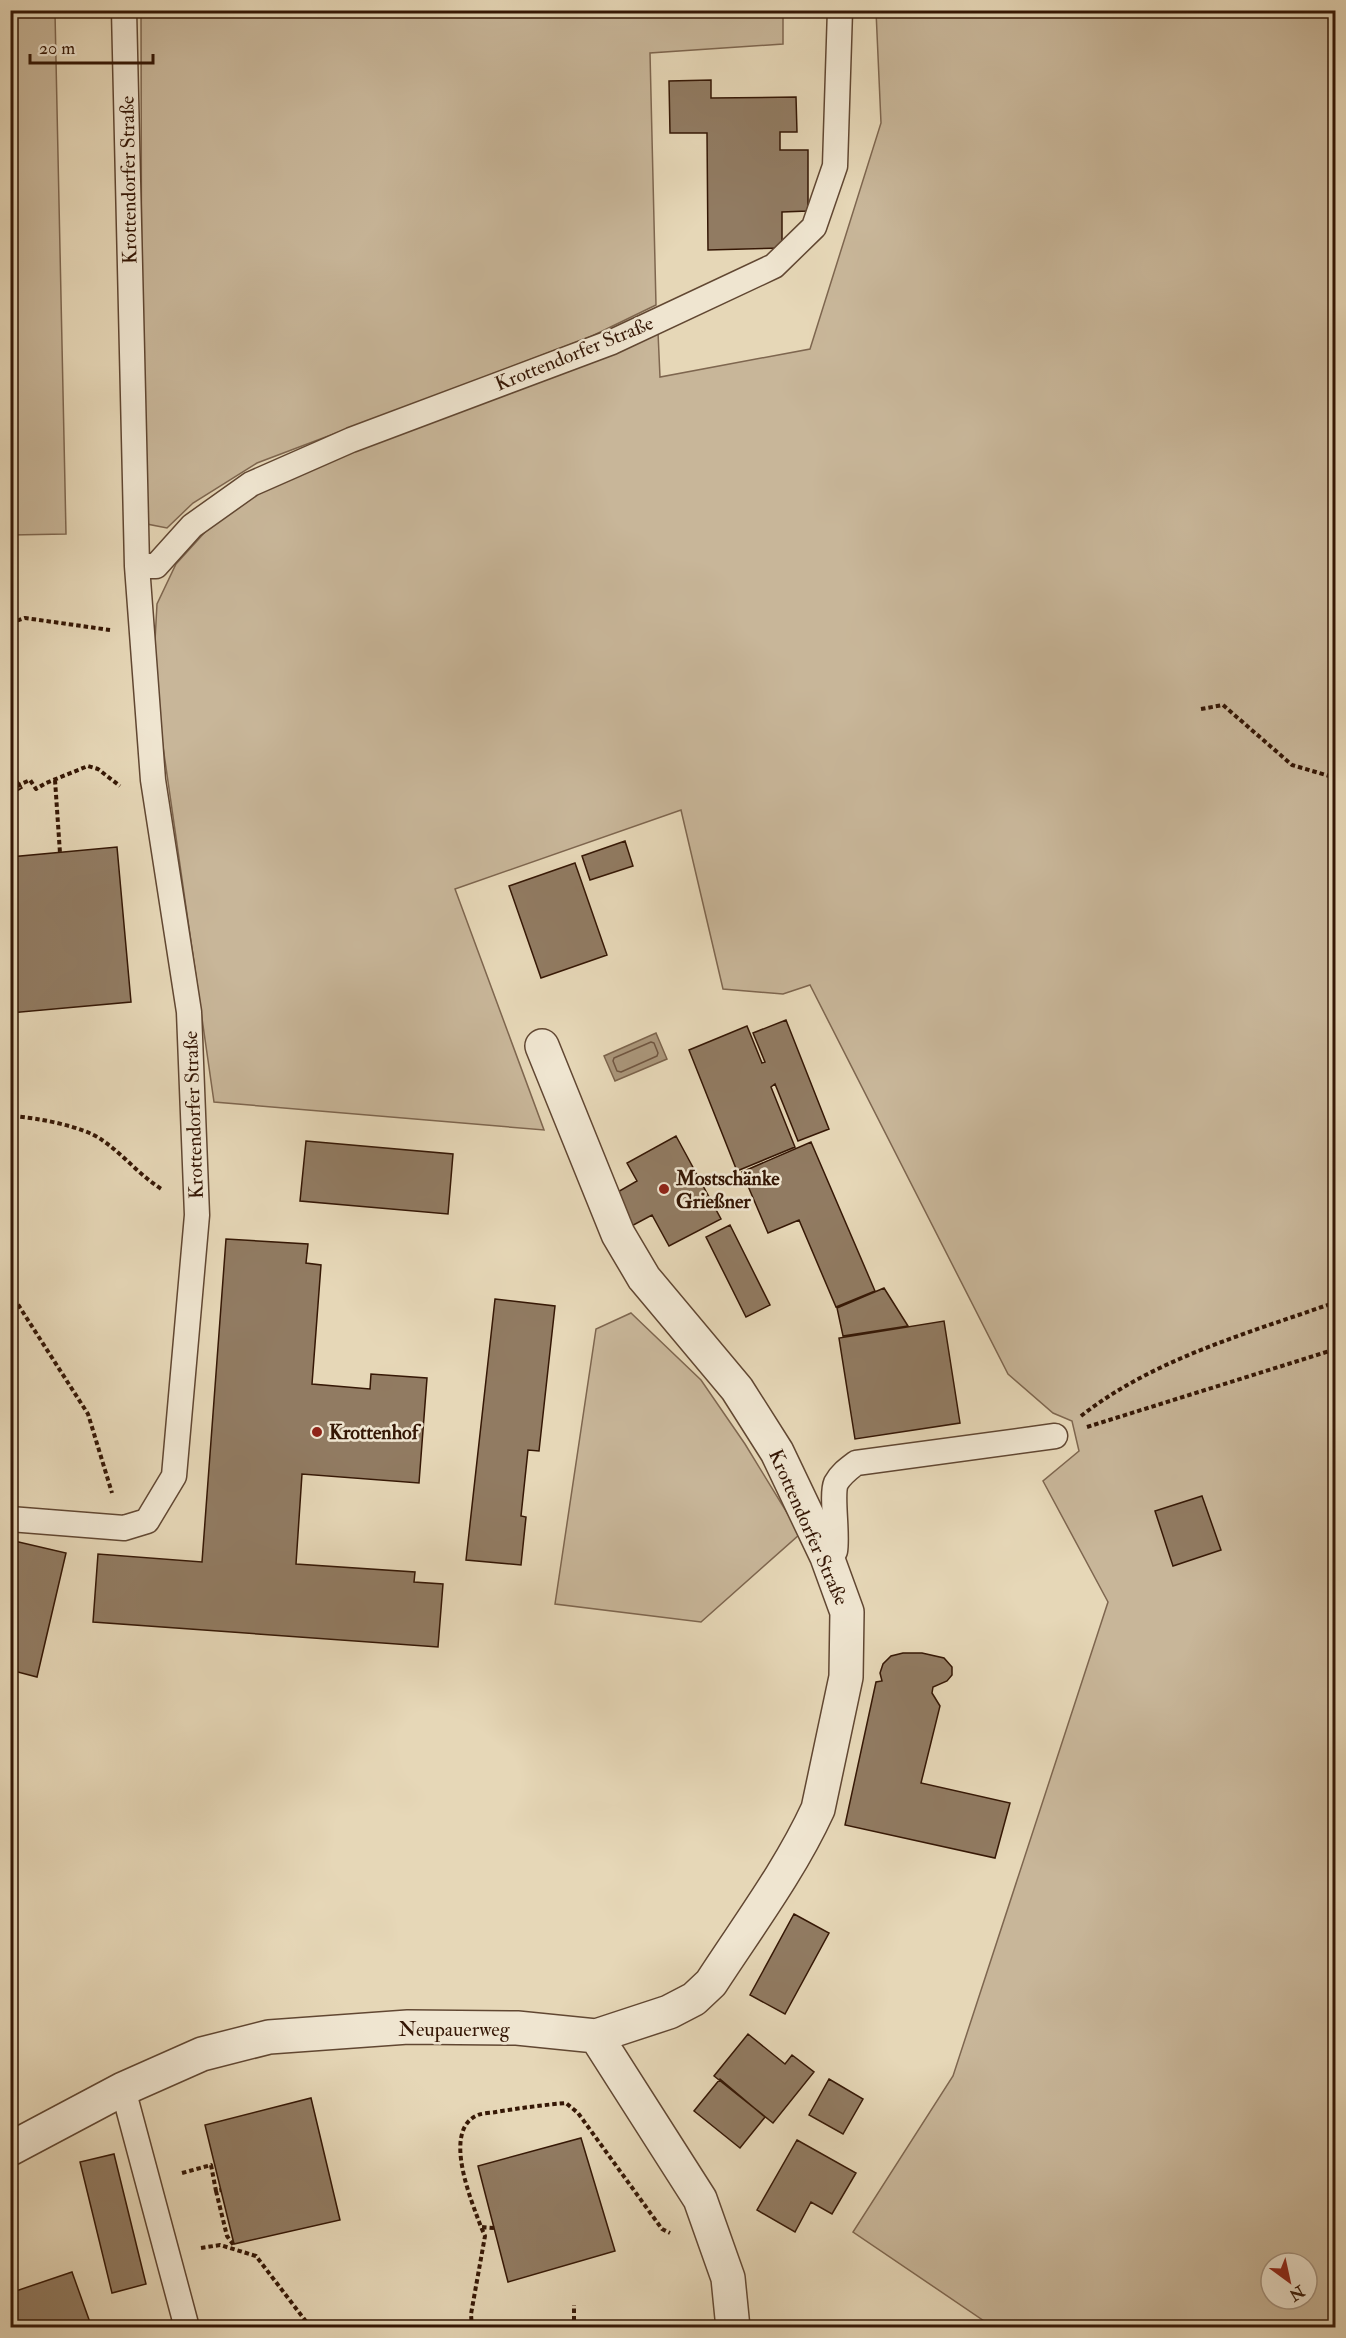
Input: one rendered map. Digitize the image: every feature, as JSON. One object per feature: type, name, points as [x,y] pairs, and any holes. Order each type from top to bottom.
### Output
[{"type":"street","name":"Krottendorfer Straße","points":[[542,1046],[618,1234],[644,1278],[737,1389],[777,1452],[827,1557],[847,1612],[846,1677],[818,1809],[787,1868],[711,1983],[694,1999],[669,2012],[596,2036]]},
{"type":"street","name":"Neupauerweg","points":[[10,2149],[123,2089],[202,2054],[269,2037],[408,2027],[518,2028],[596,2036]]},
{"type":"street","points":[[596,2036],[700,2199],[728,2278],[733,2328]]},
{"type":"lane","name":"Krottendorfer Straße","points":[[10,1520],[124,1528],[147,1521],[174,1476],[196,1215],[189,1012],[153,780],[137,566],[124,10]]},
{"type":"lane","name":"Krottendorfer Straße","points":[[137,566],[156,566],[192,526],[251,484],[351,440],[612,342],[774,266],[814,228],[835,166],[840,10]]},
{"type":"lane","points":[[827,1557],[835,1551],[837,1539],[835,1486],[843,1473],[856,1463],[1055,1436]]},
{"type":"lane","points":[[123,2089],[187,2328]]},
{"type":"path","points":[[10,623],[25,618],[142,634]]},
{"type":"path","points":[[1202,709],[1223,705],[1292,765],[1335,778]]},
{"type":"path","points":[[10,789],[30,780],[36,789],[88,766],[99,769],[160,823]]},
{"type":"path","points":[[55,780],[60,853]]},
{"type":"path","points":[[14,1116],[41,1118],[101,1139],[146,1180],[174,1195],[196,1215]]},
{"type":"path","points":[[10,1292],[87,1414],[124,1528]]},
{"type":"path","points":[[1055,1436],[1093,1406],[1133,1381],[1225,1340],[1335,1302]]},
{"type":"path","points":[[1055,1436],[1158,1406],[1335,1349]]},
{"type":"path","points":[[472,2328],[471,2314],[485,2236],[461,2159],[460,2137],[467,2124],[477,2116],[566,2103],[578,2113],[662,2229],[679,2239]]},
{"type":"path","points":[[182,2173],[211,2165],[228,2236],[235,2248]]},
{"type":"path","points":[[481,2228],[494,2228]]},
{"type":"path","points":[[201,2248],[220,2245],[256,2256],[311,2328]]},
{"type":"path","points":[[574,2306],[574,2328]]},
{"type":"shaded area","points":[[141,11],[783,11],[783,44],[650,53],[656,305],[590,337],[257,463],[193,503],[167,528],[147,524],[142,488]]},
{"type":"shaded area","points":[[876,11],[1335,11],[1335,2327],[993,2327],[853,2232],[953,2076],[1108,1602],[1043,1481],[1079,1451],[1072,1421],[1053,1413],[1008,1374],[810,985],[783,994],[723,989],[681,810],[455,889],[544,1130],[214,1102],[153,677],[157,604],[176,564],[216,520],[275,483],[658,332],[660,377],[810,349],[881,123]]},
{"type":"shaded area","points":[[55,13],[66,534],[11,535],[11,14]]},
{"type":"shaded area","points":[[631,1313],[701,1380],[745,1444],[800,1534],[701,1622],[555,1604],[596,1329]]},
{"type":"water","points":[[656,1033],[667,1059],[615,1081],[604,1056]]},
{"type":"building","points":[[711,80],[711,98],[796,97],[797,132],[780,132],[780,150],[808,150],[808,211],[782,212],[782,248],[708,250],[707,133],[670,133],[669,81]]},
{"type":"building","points":[[10,768],[22,788],[10,795]]},
{"type":"building","points":[[625,841],[633,866],[590,880],[582,856]]},
{"type":"building","points":[[117,847],[131,1002],[10,1013],[10,857]]},
{"type":"building","points":[[575,863],[607,955],[541,978],[509,886]]},
{"type":"building","points":[[786,1020],[829,1129],[798,1141],[775,1084],[771,1087],[795,1147],[737,1171],[689,1050],[747,1026],[762,1063],[765,1062],[753,1033]]},
{"type":"building","name":"Mostschänke Grießner","points":[[676,1136],[721,1219],[669,1246],[652,1215],[626,1229],[609,1197],[637,1181],[627,1163]]},
{"type":"building","points":[[306,1141],[453,1154],[448,1214],[300,1201]]},
{"type":"building","points":[[811,1142],[875,1291],[836,1307],[799,1220],[768,1233],[742,1172]]},
{"type":"building","points":[[730,1225],[770,1305],[746,1317],[706,1237]]},
{"type":"building","name":"Krottenhof","points":[[226,1239],[308,1244],[306,1263],[321,1265],[312,1384],[370,1389],[371,1374],[427,1378],[419,1483],[302,1474],[296,1564],[415,1572],[414,1582],[443,1584],[438,1647],[93,1622],[98,1554],[202,1562]]},
{"type":"building","points":[[884,1288],[908,1326],[843,1336],[837,1308]]},
{"type":"building","points":[[495,1299],[555,1306],[539,1451],[528,1450],[521,1516],[526,1517],[521,1565],[466,1560]]},
{"type":"building","points":[[944,1321],[960,1423],[855,1439],[839,1338]]},
{"type":"building","points":[[1202,1496],[1221,1550],[1173,1566],[1155,1511]]},
{"type":"building","points":[[10,1540],[66,1553],[37,1677],[10,1670]]},
{"type":"building","points":[[903,1653],[922,1653],[944,1658],[952,1667],[952,1675],[947,1681],[933,1687],[932,1693],[940,1706],[921,1783],[1010,1803],[995,1858],[845,1825],[876,1682],[882,1681],[880,1673],[883,1664],[891,1656]]},
{"type":"building","points":[[794,1914],[829,1933],[785,2014],[750,1995]]},
{"type":"building","points":[[748,2034],[785,2064],[792,2055],[814,2072],[773,2123],[714,2076]]},
{"type":"building","points":[[720,2079],[765,2117],[740,2148],[694,2111]]},
{"type":"building","points":[[829,2079],[863,2099],[843,2134],[809,2115]]},
{"type":"building","points":[[311,2098],[340,2220],[234,2244],[205,2125]]},
{"type":"building","points":[[581,2138],[615,2251],[508,2282],[478,2166]]},
{"type":"building","points":[[797,2140],[856,2173],[832,2214],[811,2202],[795,2232],[757,2210]]},
{"type":"building","points":[[114,2154],[146,2284],[112,2293],[80,2162]]},
{"type":"building","points":[[72,2272],[92,2328],[10,2328],[10,2293]]},
{"type":"place","name":"Mostschänke Grießner","points":[[664,1189]]},
{"type":"place","name":"Krottenhof","points":[[317,1432]]}]
